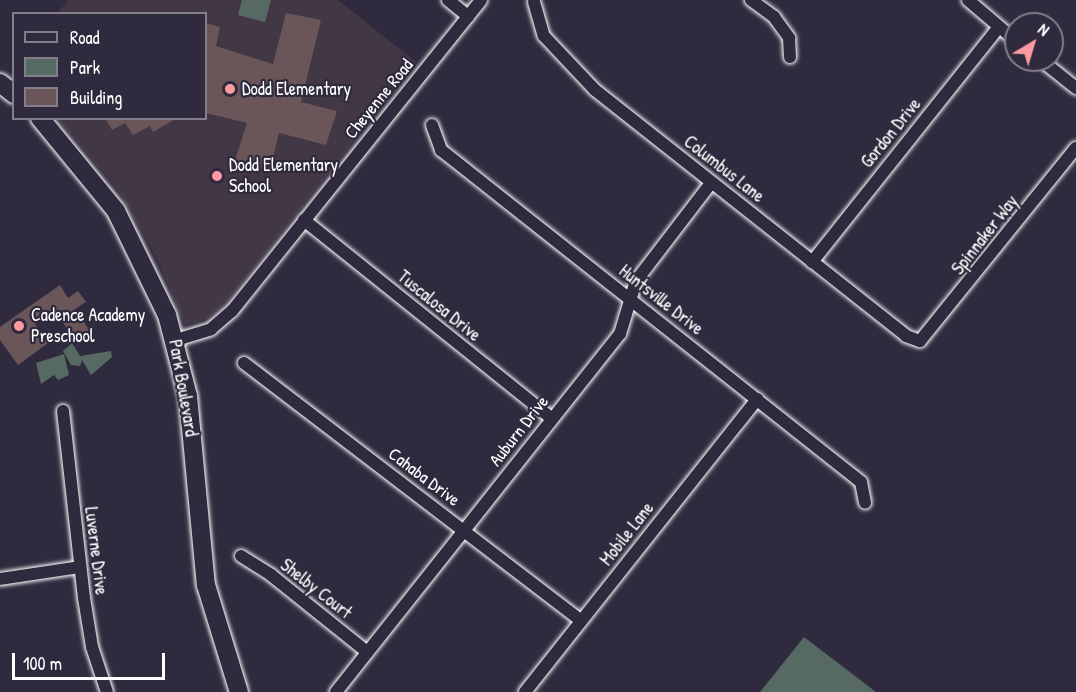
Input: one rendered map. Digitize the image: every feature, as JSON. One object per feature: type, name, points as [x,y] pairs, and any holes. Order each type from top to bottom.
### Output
[{"type":"main road","points":[[0,83],[12,92]]},
{"type":"main road","name":"Park Boulevard","points":[[42,120],[116,211],[150,273],[176,340],[192,422],[206,585],[239,692]]},
{"type":"street","points":[[448,0],[468,16]]},
{"type":"street","name":"Cheyenne Road","points":[[176,340],[222,321],[481,0]]},
{"type":"street","points":[[751,0],[774,16],[789,38],[790,57]]},
{"type":"street","points":[[968,0],[1004,31]]},
{"type":"street","name":"Columbus Lane","points":[[534,2],[544,36],[570,66],[711,183],[906,336],[920,341]]},
{"type":"street","name":"Gordon Drive","points":[[812,262],[999,27]]},
{"type":"street","points":[[1056,72],[1076,88]]},
{"type":"street","name":"Huntsville Drive","points":[[432,125],[441,150],[861,482],[866,503]]},
{"type":"street","name":"Spinnaker Way","points":[[920,341],[1076,148]]},
{"type":"street","name":"Auburn Drive","points":[[336,692],[620,334],[636,281],[711,183]]},
{"type":"street","name":"Tuscalosa Drive","points":[[304,220],[552,419]]},
{"type":"street","name":"Cahaba Drive","points":[[244,363],[581,621]]},
{"type":"street","name":"Mobile Lane","points":[[525,692],[757,399]]},
{"type":"street","name":"Luverne Drive","points":[[63,411],[80,567],[92,647],[107,692]]},
{"type":"street","name":"Shelby Court","points":[[241,556],[271,575],[368,652]]},
{"type":"street","points":[[0,579],[80,567]]},
{"type":"shaded area","name":"Dodd Elementary School","points":[[68,0],[338,0],[416,62],[227,302],[208,318],[185,325],[157,258],[118,190],[59,120],[207,120],[207,12],[59,12]]},
{"type":"green space","points":[[242,0],[271,0],[265,22],[238,15]]},
{"type":"green space","points":[[72,343],[80,356],[111,351],[112,357],[91,375],[82,360],[80,366],[71,365],[63,351]]},
{"type":"green space","points":[[64,354],[69,375],[58,380],[54,375],[41,384],[36,363]]},
{"type":"green space","points":[[804,637],[876,692],[760,692]]},
{"type":"building","name":"Dodd Elementary","points":[[286,13],[321,20],[301,102],[337,111],[326,145],[279,133],[270,170],[235,160],[247,123],[207,113],[207,23],[220,27],[216,46],[273,64]]},
{"type":"building","points":[[106,120],[174,120],[153,132],[150,126],[133,135],[125,123],[112,130]]},
{"type":"building","name":"Cadence Academy Preschool","points":[[60,285],[68,298],[78,291],[86,302],[75,309],[92,334],[78,344],[55,311],[35,324],[48,343],[18,365],[0,340],[0,327]]},
{"type":"place","name":"Dodd Elementary","points":[[230,89]]},
{"type":"place","name":"Dodd Elementary School","points":[[217,176]]},
{"type":"place","name":"Cadence Academy Preschool","points":[[19,326]]}]
